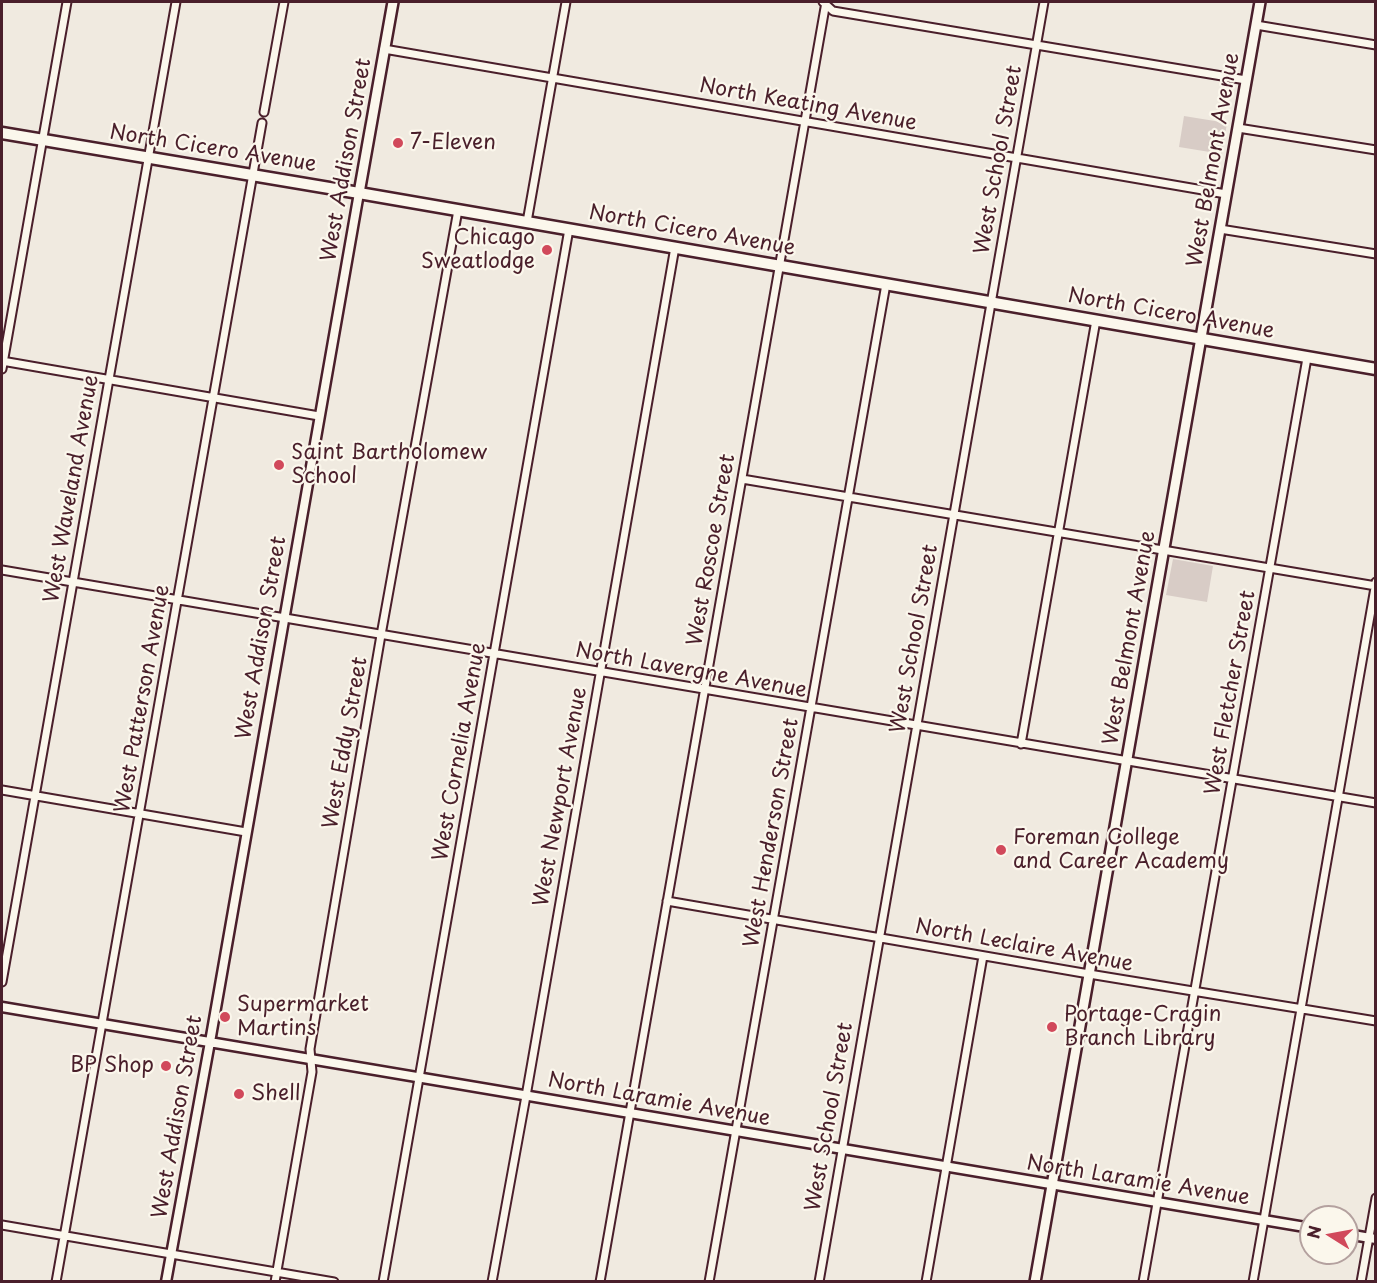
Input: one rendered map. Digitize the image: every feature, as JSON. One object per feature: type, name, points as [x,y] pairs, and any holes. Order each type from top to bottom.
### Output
[{"type":"main road","name":"West Addison Street","points":[[359,193],[393,2]]},
{"type":"main road","name":"West Belmont Avenue","points":[[1035,1281],[1260,2]]},
{"type":"main road","name":"North Cicero Avenue","points":[[2,133],[1376,369]]},
{"type":"street","points":[[67,2],[2,364],[320,416]]},
{"type":"street","name":"West Waveland Avenue","points":[[2,982],[176,2]]},
{"type":"street","points":[[264,112],[284,2]]},
{"type":"street","points":[[527,222],[566,2]]},
{"type":"street","points":[[824,2],[833,11],[1246,81]]},
{"type":"street","name":"West Roscoe Street","points":[[600,1281],[780,265],[824,2]]},
{"type":"street","name":"West School Street","points":[[819,1281],[1044,2]]},
{"type":"street","points":[[1256,24],[1376,45]]},
{"type":"street","name":"North Keating Avenue","points":[[384,49],[1226,194]]},
{"type":"street","name":"West Patterson Avenue","points":[[56,1281],[262,123]]},
{"type":"street","points":[[1238,128],[1376,150]]},
{"type":"street","name":"West Addison Street","points":[[166,1281],[359,193]]},
{"type":"street","name":"West Eddy Street","points":[[275,1281],[312,1072],[310,1049],[381,635],[458,210]]},
{"type":"street","name":"West Cornelia Avenue","points":[[383,1281],[569,229]]},
{"type":"street","points":[[1220,229],[1376,255]]},
{"type":"street","name":"West Newport Avenue","points":[[492,1281],[675,247]]},
{"type":"street","name":"West Henderson Street","points":[[709,1281],[886,284]]},
{"type":"street","points":[[1021,744],[1096,320]]},
{"type":"street","name":"West Fletcher Street","points":[[1143,1281],[1307,358]]},
{"type":"street","points":[[742,479],[1375,585],[1252,1281]]},
{"type":"street","name":"North Lavergne Avenue","points":[[2,570],[1376,803]]},
{"type":"street","points":[[2,790],[246,832]]},
{"type":"street","name":"North Leclaire Avenue","points":[[667,901],[1376,1022]]},
{"type":"street","points":[[926,1281],[983,956]]},
{"type":"street","name":"North Laramie Avenue","points":[[2,1007],[1299,1226]]},
{"type":"street","points":[[1361,1281],[1372,1238],[1376,1198]]},
{"type":"street","points":[[2,1225],[334,1281]]},
{"type":"shaded area","points":[[1184,116],[1227,123],[1222,154],[1179,147]]},
{"type":"shaded area","points":[[1173,559],[1213,566],[1207,602],[1166,595]]},
{"type":"place","name":"7-Eleven","points":[[398,143]]},
{"type":"place","name":"Chicago Sweatlodge","points":[[547,250]]},
{"type":"place","name":"Saint Bartholomew School","points":[[279,465]]},
{"type":"place","name":"Foreman College and Career Academy","points":[[1001,850]]},
{"type":"place","name":"Supermarket Martins","points":[[225,1017]]},
{"type":"place","name":"Portage-Cragin Branch Library","points":[[1052,1027]]},
{"type":"place","name":"BP Shop","points":[[166,1066]]},
{"type":"place","name":"Shell","points":[[239,1094]]}]
